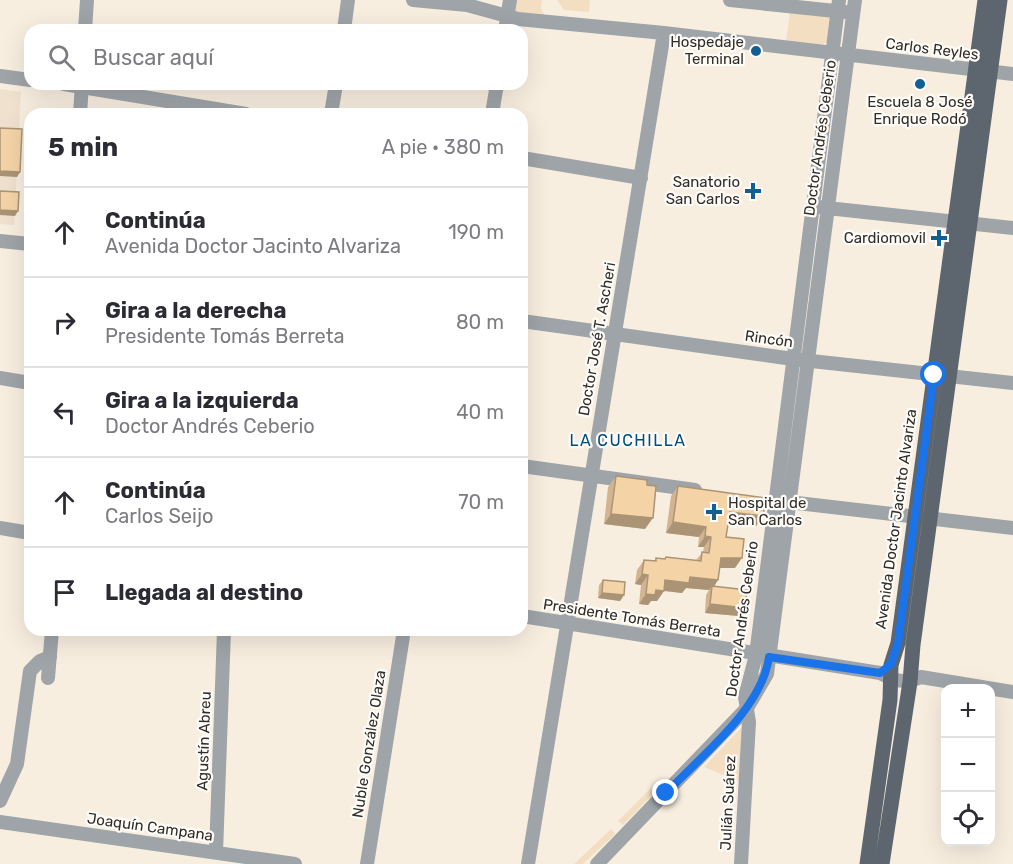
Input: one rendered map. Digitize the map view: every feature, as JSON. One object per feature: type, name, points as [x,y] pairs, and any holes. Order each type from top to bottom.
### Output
[{"type":"main road","name":"Avenida Doctor Jacinto Alvariza","points":[[983,71],[985,0]]},
{"type":"main road","name":"Avenida Doctor Jacinto Alvariza","points":[[867,864],[890,700],[887,672],[898,643],[915,515],[941,376],[983,71],[1000,0]]},
{"type":"main road","name":"Avenida Doctor Jacinto Alvariza","points":[[882,864],[914,676],[931,517],[941,376]]},
{"type":"street","points":[[85,24],[87,0]]},
{"type":"street","points":[[345,24],[348,0]]},
{"type":"street","name":"Carlos Reyles","points":[[413,0],[467,6],[506,24]]},
{"type":"street","points":[[506,24],[510,0]]},
{"type":"street","points":[[730,0],[854,7]]},
{"type":"street","name":"Doctor Andrés Ceberio","points":[[800,360],[812,206],[838,6]]},
{"type":"street","name":"Doctor Andrés Ceberio","points":[[597,864],[747,708],[767,674],[763,656],[781,501],[800,360],[827,208],[854,7]]},
{"type":"street","name":"Carlos Reyles","points":[[528,25],[664,33],[1013,74]]},
{"type":"street","name":"Doctor José T. Ascheri","points":[[528,864],[664,33]]},
{"type":"street","points":[[0,76],[24,79]]},
{"type":"street","points":[[80,108],[82,90]]},
{"type":"street","points":[[110,90],[212,108]]},
{"type":"street","points":[[332,108],[335,90]]},
{"type":"street","points":[[493,108],[496,90]]},
{"type":"street","points":[[528,159],[641,178]]},
{"type":"street","points":[[812,206],[1013,228]]},
{"type":"street","points":[[0,241],[24,243]]},
{"type":"street","name":"Rincón","points":[[528,322],[800,360],[1013,383]]},
{"type":"street","points":[[0,378],[24,382]]},
{"type":"street","points":[[528,467],[713,492]]},
{"type":"street","points":[[759,498],[1013,528]]},
{"type":"street","points":[[0,528],[24,532]]},
{"type":"street","name":"Presidente Tomás Berreta","points":[[528,617],[763,656],[887,672],[1013,692]]},
{"type":"street","points":[[48,678],[52,636]]},
{"type":"street","name":"Agustín Abreu","points":[[216,853],[224,636]]},
{"type":"street","name":"Nuble González Olaza","points":[[367,864],[403,636]]},
{"type":"street","points":[[0,801],[17,764],[30,671],[40,661],[50,657]]},
{"type":"street","name":"Julián Suárez","points":[[741,864],[749,722],[747,708]]},
{"type":"street","name":"Joaquín Campana","points":[[0,822],[295,864]]},
{"type":"shaded area","points":[[516,0],[542,0],[541,8],[546,18],[514,13]]},
{"type":"shaded area","points":[[557,0],[590,0],[589,12],[564,10]]},
{"type":"shaded area","points":[[790,11],[832,15],[828,41],[821,46],[786,42]]},
{"type":"shaded area","points":[[0,89],[21,92],[14,225],[0,224]]},
{"type":"shaded area","points":[[743,726],[743,783],[704,767]]},
{"type":"shaded area","points":[[651,788],[655,792],[623,825],[618,821]]},
{"type":"shaded area","points":[[611,829],[615,834],[583,864],[574,864]]},
{"type":"building","points":[[0,128],[22,129],[20,172],[0,171]]},
{"type":"building","points":[[0,191],[19,192],[18,211],[0,210]]},
{"type":"building","points":[[616,476],[647,480],[647,485],[656,486],[653,518],[611,514]]},
{"type":"building","points":[[678,486],[766,498],[763,516],[730,512],[726,537],[744,539],[742,558],[721,558],[718,580],[690,577],[689,583],[665,580],[664,591],[656,590],[655,595],[646,594],[648,575],[642,574],[644,560],[656,561],[656,558],[665,559],[666,557],[701,561],[702,552],[709,553],[711,537],[705,536],[706,527],[673,522]]},
{"type":"building","points":[[603,580],[625,582],[624,595],[602,593]]},
{"type":"building","points":[[712,586],[747,590],[745,608],[710,604]]},
{"type":"place","name":"Hospedaje Terminal","points":[[756,51]]},
{"type":"place","name":"Escuela 8 José Enrique Rodó","points":[[920,84]]},
{"type":"place","name":"Sanatorio San Carlos","points":[[753,191]]},
{"type":"place","name":"Cardiomovil","points":[[939,238]]},
{"type":"place","name":"Hospital de San Carlos","points":[[714,512]]},
{"type":"district","name":"LA CUCHILLA","points":[[628,440]]},
{"type":"route","points":[[666,793],[747,708],[767,674],[769,657],[880,673],[891,664],[898,643],[934,375]]}]
